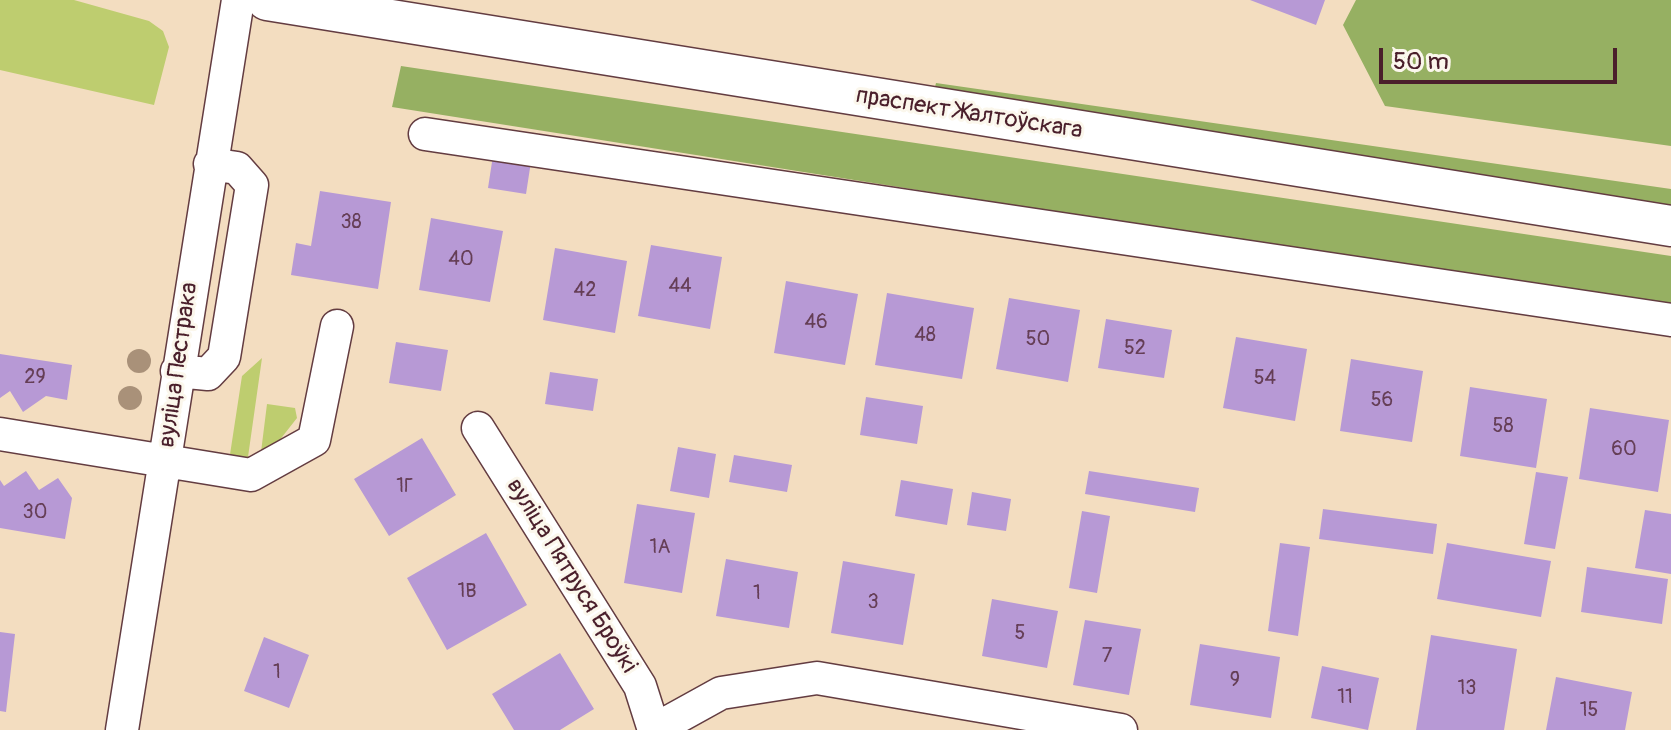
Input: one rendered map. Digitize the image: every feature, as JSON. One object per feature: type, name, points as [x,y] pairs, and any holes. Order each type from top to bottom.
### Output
[{"type":"main road","name":"праспект Жалтоўскага","points":[[267,0],[1671,226]]},
{"type":"street","name":"вуліца Пестрака","points":[[122,730],[238,0]]},
{"type":"street","points":[[425,134],[1671,320]]},
{"type":"street","points":[[177,371],[208,374],[224,357],[252,185],[237,168],[210,164]]},
{"type":"street","points":[[0,434],[165,460],[219,473],[251,475],[314,440],[337,326]]},
{"type":"street","name":"вуліца Пятруся Броўкі","points":[[478,428],[640,686],[654,730],[721,693],[817,678],[1121,730]]},
{"type":"green space","points":[[0,0],[74,0],[149,21],[163,31],[169,47],[154,105],[0,70]]},
{"type":"green space","points":[[1356,0],[1671,0],[1671,146],[1385,106],[1343,25]]},
{"type":"green space","points":[[401,66],[1671,256],[1671,309],[392,107]]},
{"type":"green space","points":[[936,83],[1671,189],[1671,205],[933,95]]},
{"type":"green space","points":[[262,358],[248,457],[241,463],[229,461],[242,376]]},
{"type":"green space","points":[[267,404],[295,408],[297,418],[275,446],[261,452]]},
{"type":"building","points":[[1250,0],[1325,0],[1316,25]]},
{"type":"building","points":[[494,149],[532,155],[526,194],[488,188]]},
{"type":"building","points":[[320,191],[391,202],[378,289],[291,275],[296,243],[311,246]]},
{"type":"building","points":[[431,218],[503,231],[490,302],[419,290]]},
{"type":"building","points":[[651,245],[722,257],[710,329],[638,316]]},
{"type":"building","points":[[555,248],[627,261],[615,333],[543,320]]},
{"type":"building","points":[[786,281],[858,294],[845,365],[774,353]]},
{"type":"building","points":[[887,293],[974,308],[962,379],[875,365]]},
{"type":"building","points":[[1009,298],[1080,310],[1068,382],[996,369]]},
{"type":"building","points":[[1106,319],[1172,330],[1164,378],[1098,368]]},
{"type":"building","points":[[1236,337],[1307,349],[1295,421],[1223,408]]},
{"type":"building","points":[[396,342],[448,350],[441,391],[389,383]]},
{"type":"building","points":[[0,354],[72,365],[67,400],[46,396],[23,412],[10,391],[0,398]]},
{"type":"building","points":[[1351,359],[1423,371],[1412,442],[1340,431]]},
{"type":"building","points":[[550,372],[598,379],[593,411],[545,404]]},
{"type":"building","points":[[1470,387],[1547,399],[1536,468],[1460,456]]},
{"type":"building","points":[[866,397],[923,406],[917,444],[860,435]]},
{"type":"building","points":[[1590,408],[1669,420],[1658,492],[1579,479]]},
{"type":"building","points":[[422,438],[456,495],[389,536],[354,479]]},
{"type":"building","points":[[678,447],[716,454],[709,498],[670,491]]},
{"type":"building","points":[[734,455],[792,465],[787,492],[729,482]]},
{"type":"building","points":[[26,471],[39,490],[58,478],[72,498],[65,539],[0,528],[0,480],[4,486]]},
{"type":"building","points":[[1089,471],[1199,488],[1195,512],[1085,494]]},
{"type":"building","points":[[1536,472],[1568,477],[1555,549],[1524,544]]},
{"type":"building","points":[[901,480],[953,489],[947,525],[895,516]]},
{"type":"building","points":[[972,492],[1011,499],[1006,531],[967,525]]},
{"type":"building","points":[[637,504],[695,513],[682,593],[624,583]]},
{"type":"building","points":[[1323,509],[1437,524],[1433,554],[1319,539]]},
{"type":"building","points":[[1645,510],[1671,514],[1671,574],[1635,568]]},
{"type":"building","points":[[1082,511],[1110,516],[1097,593],[1069,588]]},
{"type":"building","points":[[486,533],[527,605],[447,650],[407,578]]},
{"type":"building","points":[[1280,543],[1310,547],[1298,636],[1268,631]]},
{"type":"building","points":[[1447,543],[1551,561],[1541,617],[1437,599]]},
{"type":"building","points":[[726,559],[798,572],[789,628],[716,616]]},
{"type":"building","points":[[843,561],[915,574],[903,645],[831,633]]},
{"type":"building","points":[[1587,567],[1668,579],[1662,624],[1581,612]]},
{"type":"building","points":[[992,599],[1058,611],[1047,668],[982,656]]},
{"type":"building","points":[[1085,620],[1141,629],[1129,695],[1073,685]]},
{"type":"building","points":[[0,632],[15,634],[6,712],[0,711]]},
{"type":"building","points":[[1431,635],[1517,649],[1504,730],[1416,730]]},
{"type":"building","points":[[264,637],[309,655],[289,708],[244,691]]},
{"type":"building","points":[[1200,644],[1280,657],[1271,718],[1190,705]]},
{"type":"building","points":[[560,653],[594,709],[560,730],[514,730],[492,694]]},
{"type":"building","points":[[1322,666],[1379,678],[1368,730],[1311,718]]},
{"type":"building","points":[[1556,677],[1632,692],[1625,730],[1546,730]]}]
